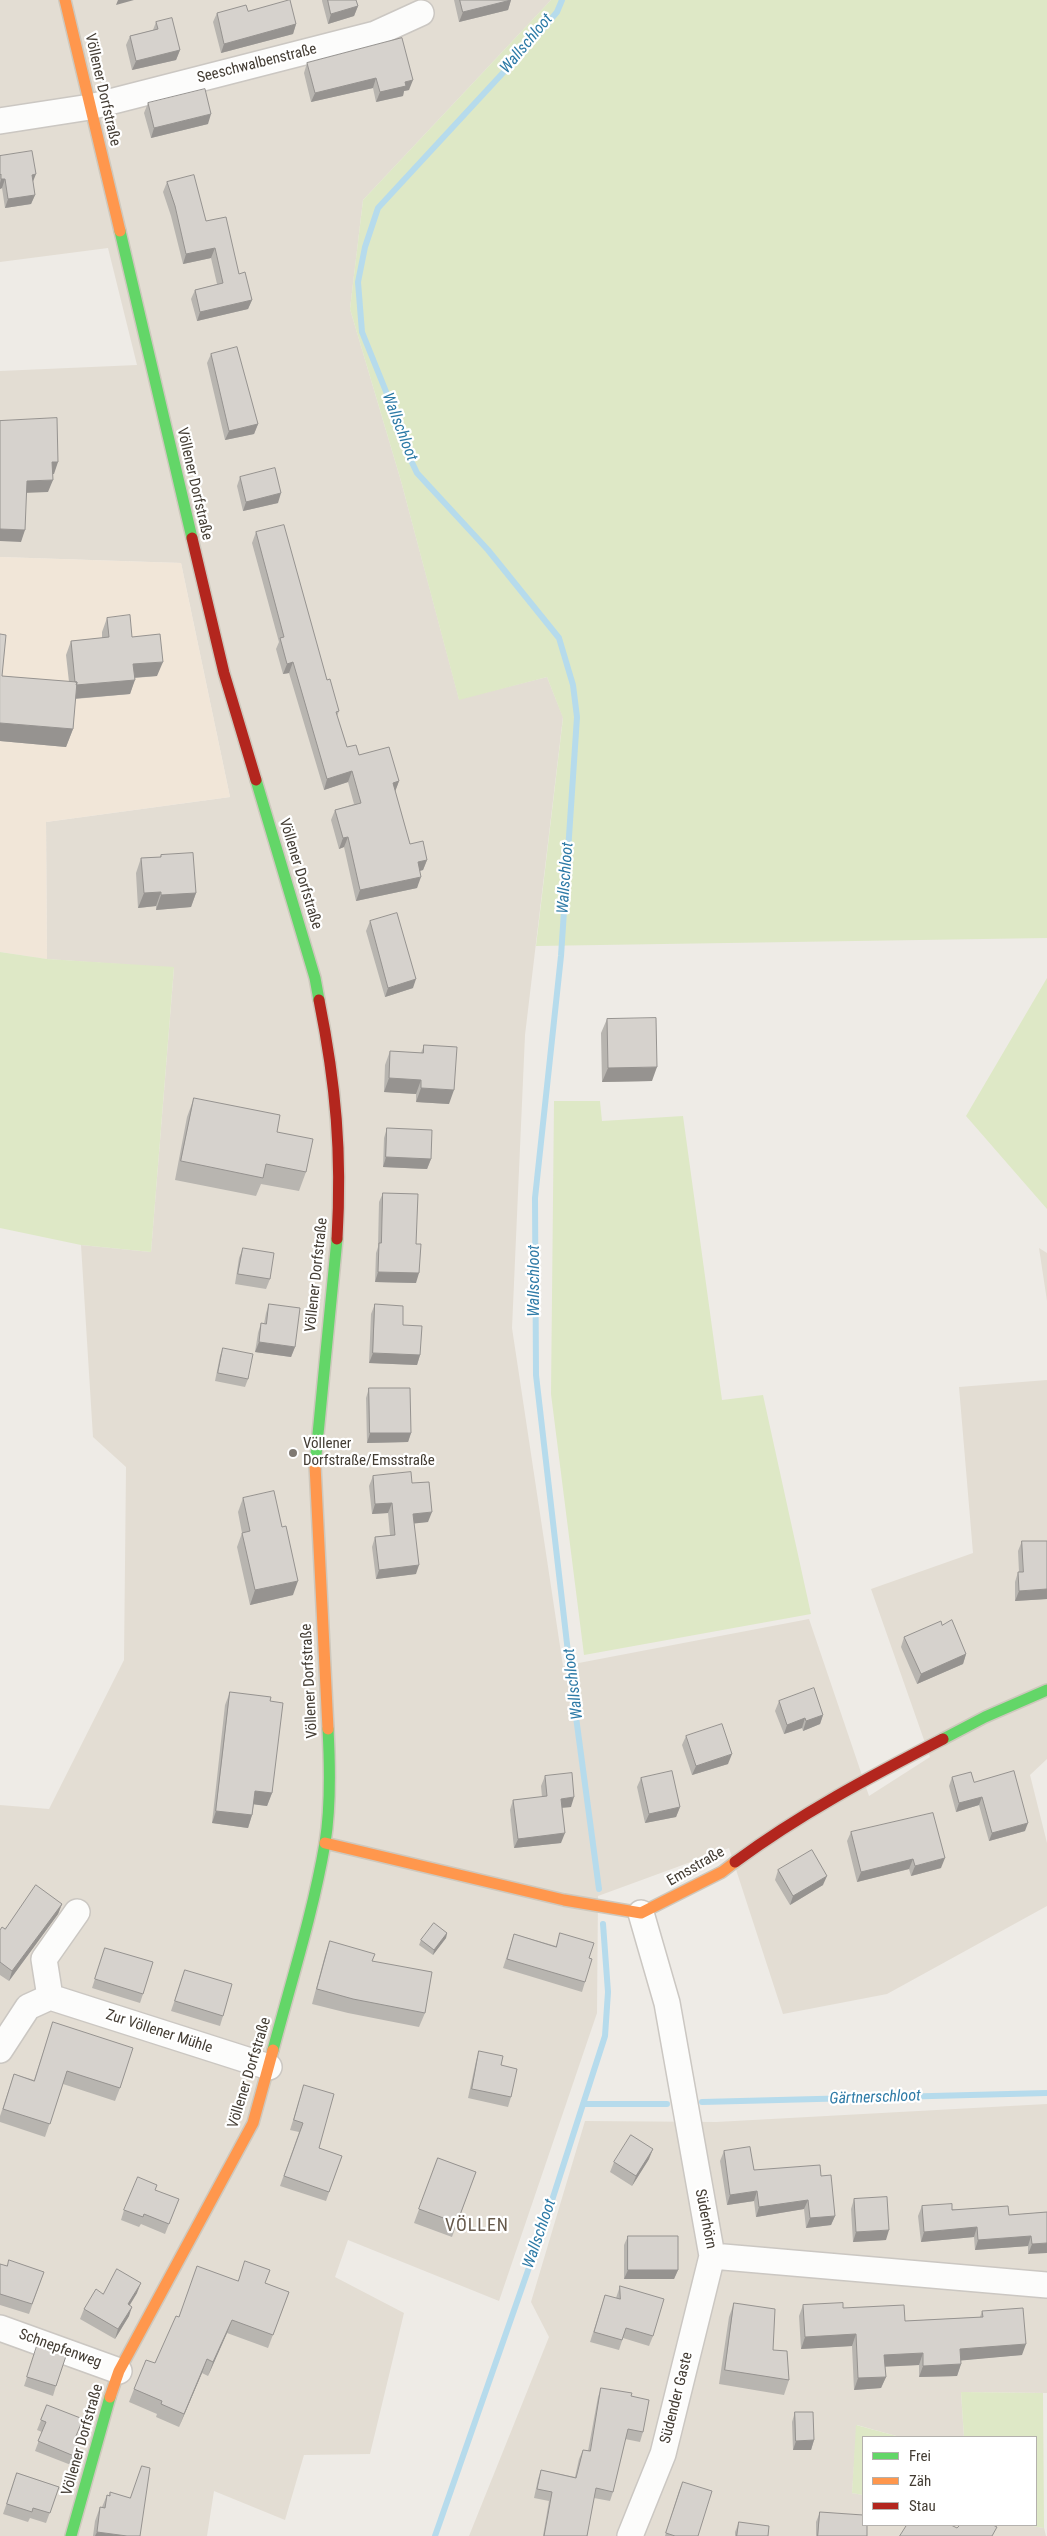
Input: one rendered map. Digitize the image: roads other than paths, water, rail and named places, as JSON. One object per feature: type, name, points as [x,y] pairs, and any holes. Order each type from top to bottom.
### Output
[{"type":"street","name":"Völlener Dorfstraße","points":[[65,0],[224,673],[313,969],[332,1065],[337,1107],[340,1164],[338,1222],[315,1454],[317,1540],[329,1742],[329,1808],[325,1843],[310,1912],[253,2123],[239,2152],[166,2282],[120,2371],[105,2410],[71,2536]]},
{"type":"street","name":"Seeschwalbenstraße","points":[[0,121],[90,107],[375,34],[421,13]]},
{"type":"street","name":"Emsstraße","points":[[641,1913],[722,1872],[777,1831],[859,1783],[986,1717],[1047,1690]]},
{"type":"street","points":[[325,1843],[564,1900],[620,1911],[641,1913]]},
{"type":"street","points":[[0,2050],[28,2007],[50,1996],[44,1958],[77,1912]]},
{"type":"street","name":"Süderhörn","points":[[641,1913],[667,2003],[712,2256],[1047,2285]]},
{"type":"street","name":"Zur Völlener Mühle","points":[[50,1996],[269,2067]]},
{"type":"street","name":"Südender Gaste","points":[[630,2536],[664,2454],[712,2256]]},
{"type":"street","name":"Schnepfenweg","points":[[0,2328],[120,2371]]},
{"type":"waterway","name":"Wallschloot","points":[[562,0],[557,12],[537,36],[378,208],[365,247],[358,282],[362,332],[389,399],[399,435],[417,473],[488,550],[559,638],[573,685],[577,717],[561,956],[535,1198],[536,1375],[572,1687],[599,1889]]},
{"type":"waterway","name":"Wallschloot","points":[[435,2536],[546,2219],[605,2036],[608,1992],[603,1924]]},
{"type":"waterway","name":"Gärtnerschloot","points":[[702,2102],[1047,2093]]},
{"type":"waterway","name":"Gärtnerschloot","points":[[583,2104],[667,2104]]},
{"type":"place","name":"Völlener Dorfstraße/Emsstraße","points":[[293,1453]]},
{"type":"district","name":"VÖLLEN","points":[[477,2226]]}]
